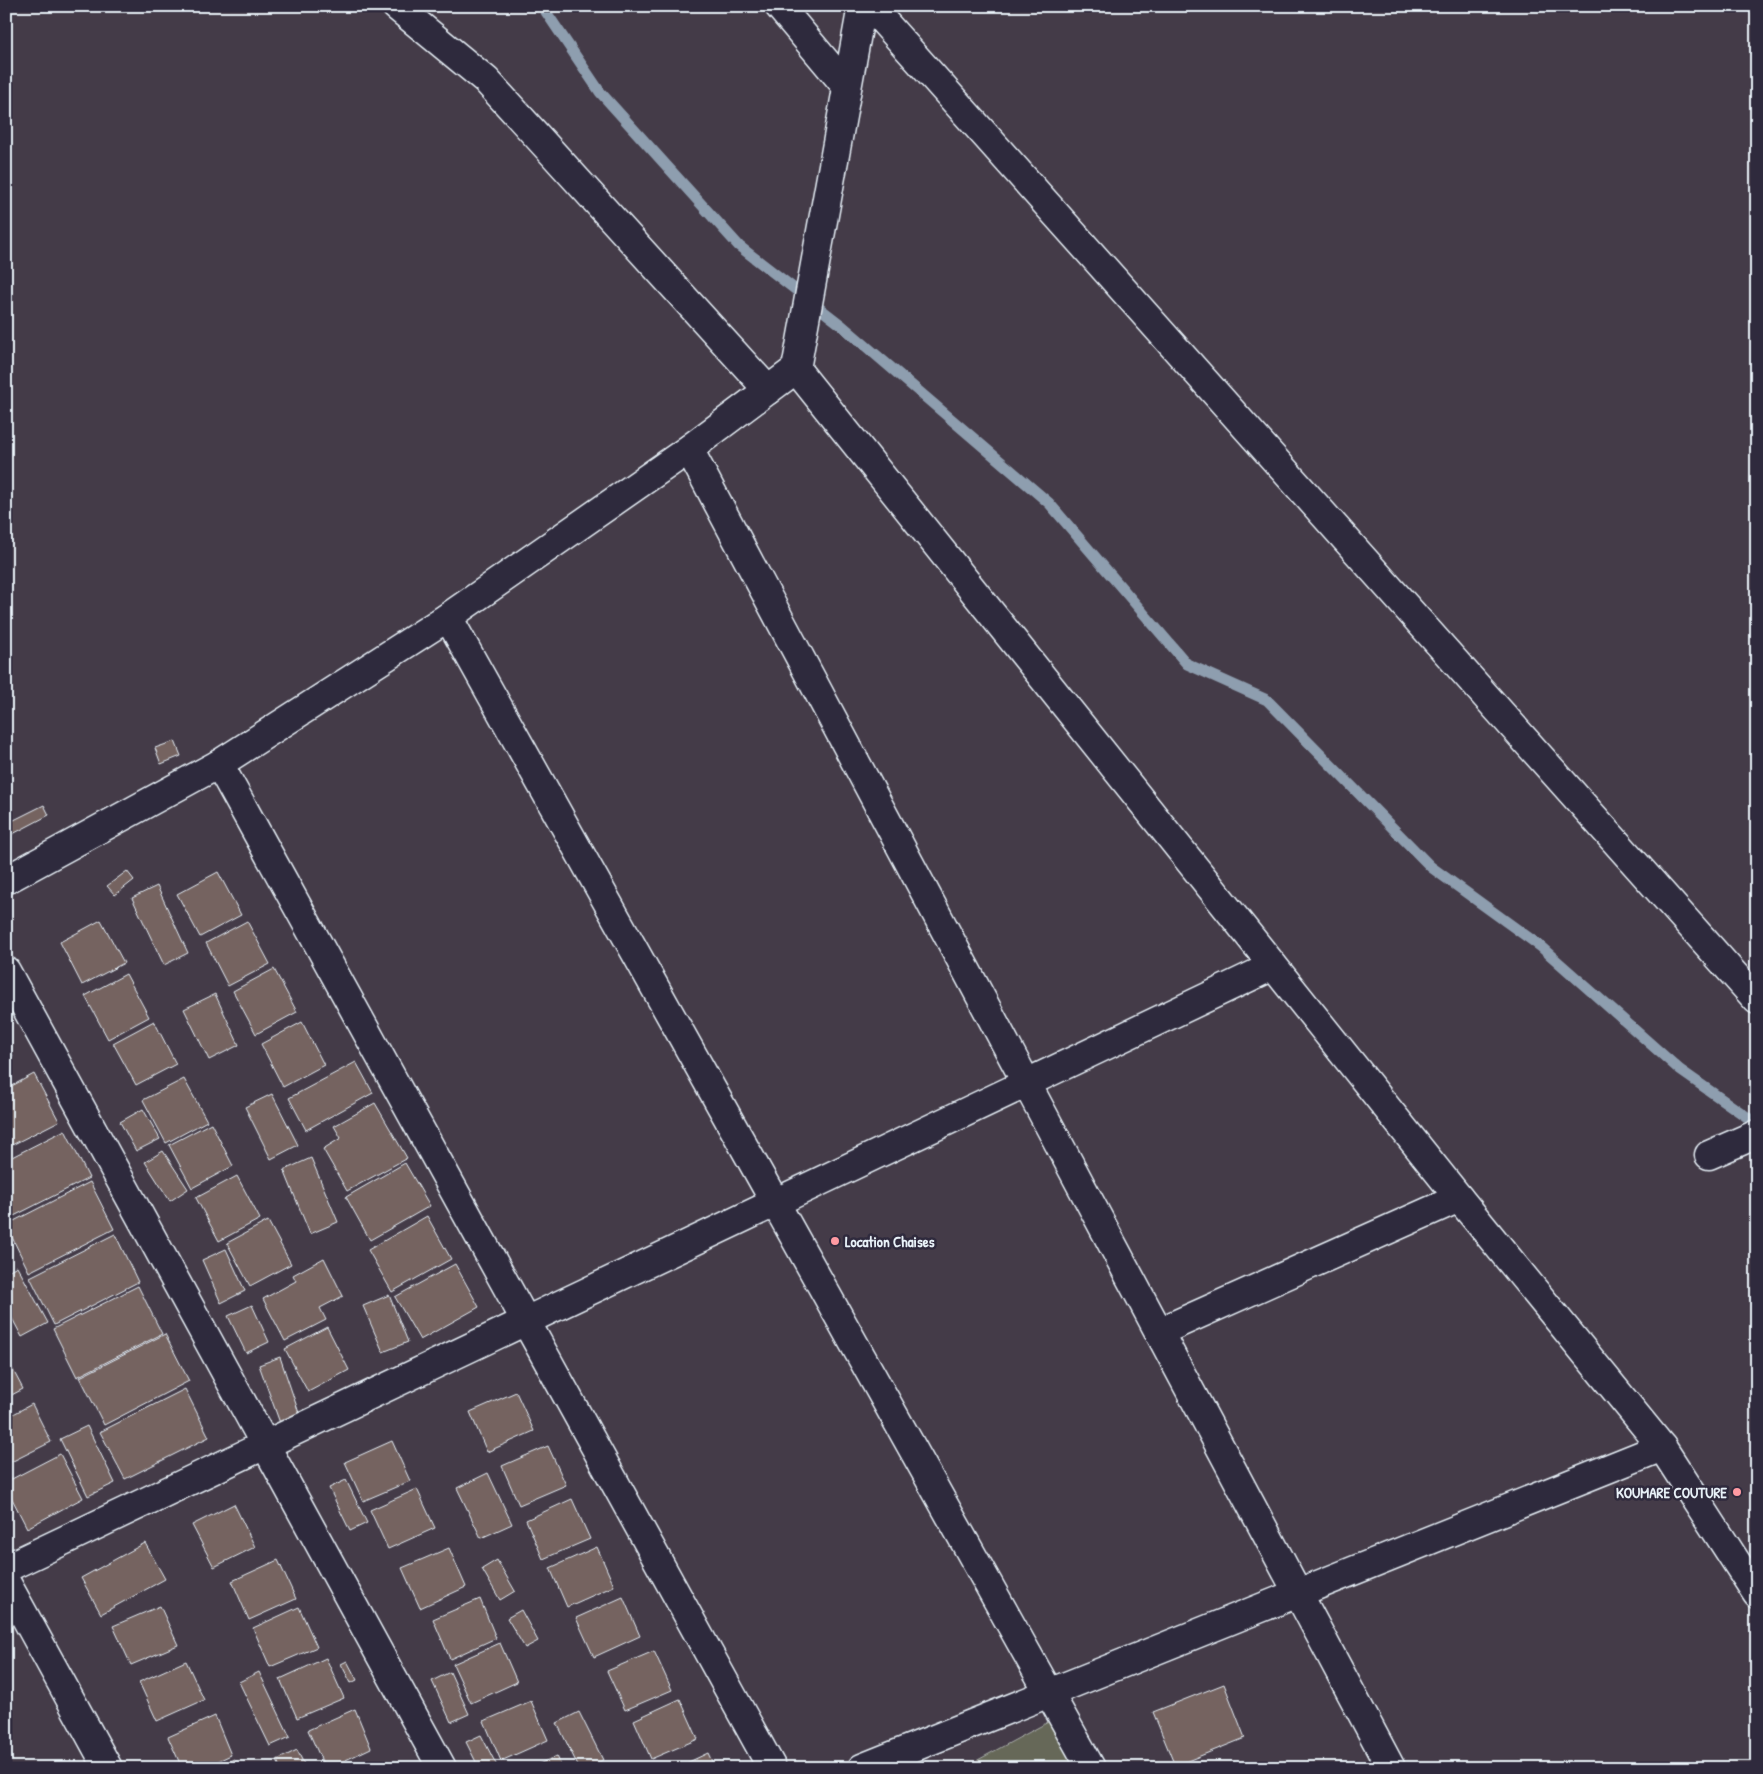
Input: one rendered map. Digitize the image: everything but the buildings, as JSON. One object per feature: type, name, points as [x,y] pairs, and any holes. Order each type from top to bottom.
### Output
[{"type":"street","points":[[396,6],[486,80],[768,390]]},
{"type":"street","points":[[779,6],[847,87]]},
{"type":"street","points":[[6,880],[219,764],[448,617],[689,449],[796,369],[862,6]]},
{"type":"street","points":[[870,6],[1757,1000]]},
{"type":"street","points":[[796,369],[1459,1198],[1662,1447],[1757,1594]]},
{"type":"street","points":[[689,449],[1391,1768]]},
{"type":"street","points":[[448,617],[1091,1768]]},
{"type":"street","points":[[219,764],[772,1768]]},
{"type":"street","points":[[6,1568],[1273,966]]},
{"type":"street","points":[[6,971],[442,1768]]},
{"type":"street","points":[[1709,1154],[1757,1134]]},
{"type":"street","points":[[1159,1332],[1459,1198]]},
{"type":"street","points":[[862,1768],[1662,1447]]},
{"type":"street","points":[[6,1582],[108,1768]]},
{"type":"green space","points":[[1052,1720],[1077,1768],[963,1768]]},
{"type":"waterway","points":[[542,6],[600,92],[739,246],[840,324],[1049,503],[1187,664],[1267,700],[1431,867],[1540,946],[1680,1070],[1757,1124]]},
{"type":"place","name":"Location Chaises","points":[[835,1241]]},
{"type":"place","name":"KOUMARE COUTURE","points":[[1737,1492]]}]
